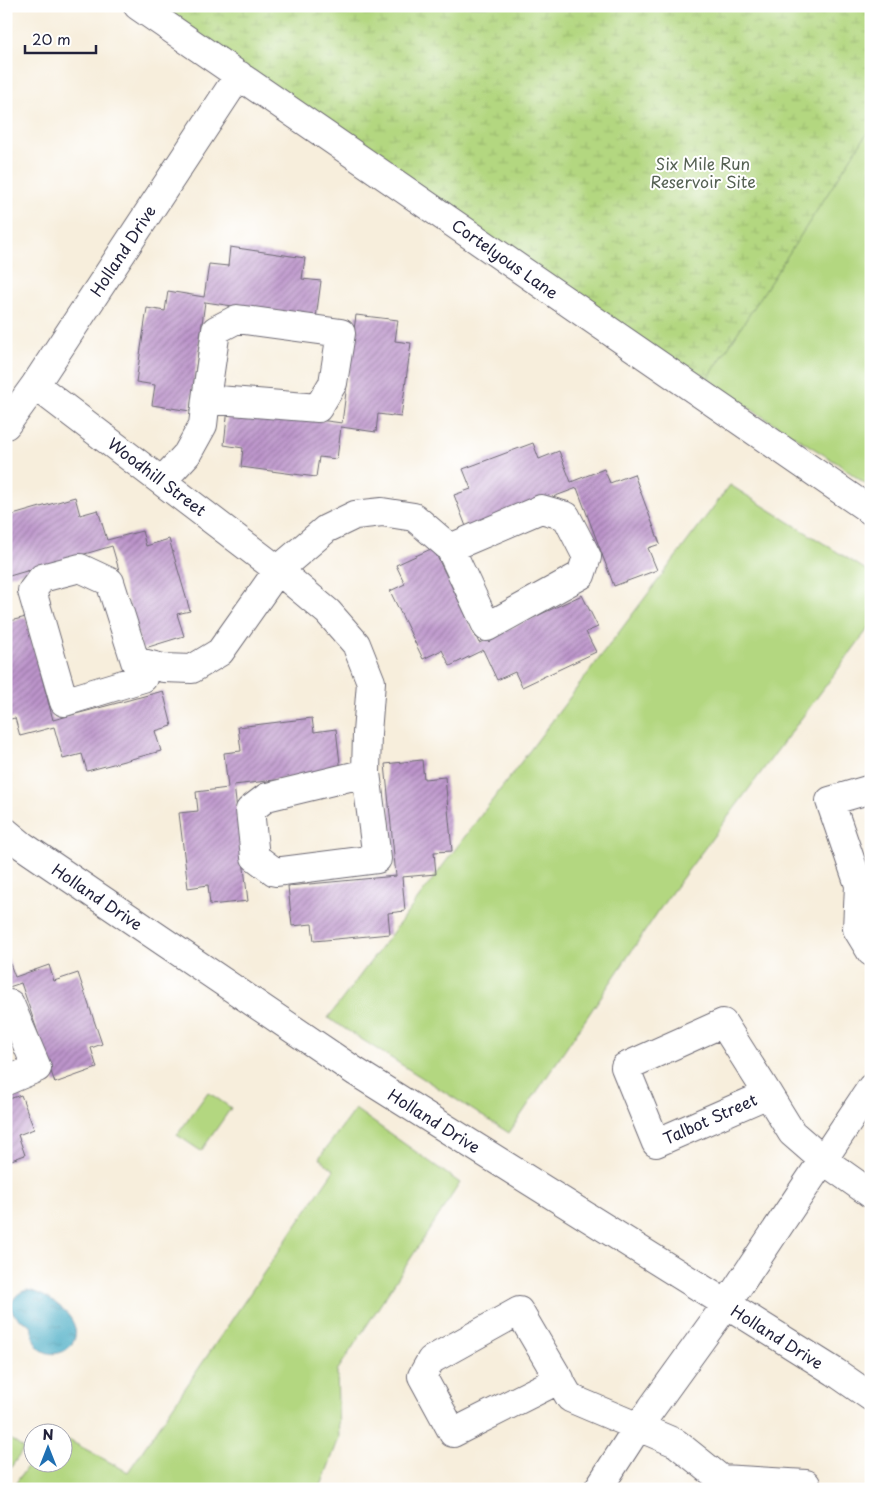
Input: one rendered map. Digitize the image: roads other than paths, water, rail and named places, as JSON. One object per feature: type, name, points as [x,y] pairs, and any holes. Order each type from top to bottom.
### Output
[{"type":"street","name":"Cortelyous Lane","points":[[138,6],[871,511]]},
{"type":"street","name":"Holland Drive","points":[[6,425],[35,385],[239,75]]},
{"type":"street","points":[[162,481],[187,454],[203,425],[206,399],[216,330],[236,319],[341,333],[333,383],[318,408],[206,399]]},
{"type":"street","name":"Woodhill Street","points":[[35,385],[278,570],[328,612],[356,644],[371,682],[366,773],[377,860],[275,872],[254,857],[250,810],[266,797],[366,773]]},
{"type":"street","points":[[135,661],[163,668],[192,669],[220,652],[278,570],[326,529],[355,515],[382,512],[414,517],[450,548],[487,626],[581,576],[587,557],[566,516],[541,510],[450,548]]},
{"type":"street","points":[[80,568],[110,582],[135,661],[143,678],[64,702],[32,591],[42,578],[80,568]]},
{"type":"street","points":[[871,789],[830,800],[865,883],[857,929],[871,952]]},
{"type":"street","name":"Holland Drive","points":[[6,832],[23,846],[356,1072],[871,1397]]},
{"type":"street","points":[[6,1006],[10,1004],[37,1068],[6,1081]]},
{"type":"street","name":"Talbot Street","points":[[768,1094],[656,1143],[624,1067],[723,1023],[768,1094],[792,1133],[824,1160],[871,1194]]},
{"type":"street","points":[[598,1489],[638,1427],[726,1305],[871,1088]]},
{"type":"street","points":[[560,1380],[453,1432],[422,1376],[431,1360],[520,1311],[560,1380],[570,1398],[676,1443],[720,1484],[806,1484],[806,1489]]},
{"type":"water","points":[[27,1290],[51,1300],[67,1313],[75,1329],[75,1337],[69,1348],[52,1354],[40,1349],[34,1340],[31,1325],[20,1320],[13,1313],[11,1305],[15,1297]]},
{"type":"park label","name":"Six Mile Run Reservoir Site","points":[[703,173]]}]
